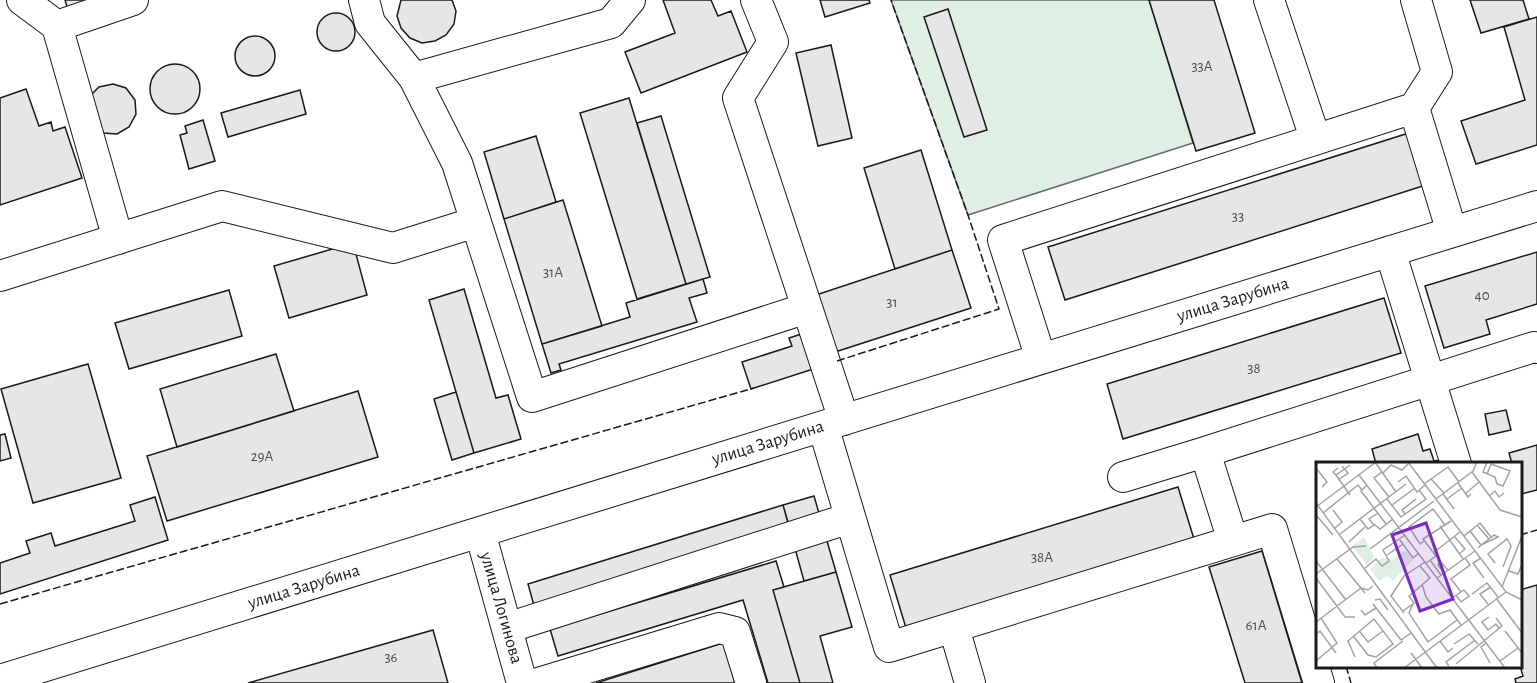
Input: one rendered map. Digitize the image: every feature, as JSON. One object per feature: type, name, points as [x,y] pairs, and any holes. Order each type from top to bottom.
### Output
[{"type":"street","points":[[0,6],[21,0],[57,27],[118,238]]},
{"type":"street","points":[[57,27],[133,0]]},
{"type":"street","points":[[364,0],[370,23],[414,78],[457,163],[532,397],[807,308]]},
{"type":"street","points":[[414,78],[611,23],[630,0]]},
{"type":"street","points":[[756,0],[772,42],[738,98],[807,308],[833,423],[850,518],[889,648],[1272,529],[1319,683]]},
{"type":"street","points":[[1269,0],[1315,138]]},
{"type":"street","points":[[1041,359],[1002,240],[1414,108],[1437,72],[1416,0]]},
{"type":"street","points":[[1414,108],[1452,232]]},
{"type":"street","points":[[0,276],[222,206],[393,248],[476,222]]},
{"type":"street","name":"улица Зарубина","points":[[28,677],[480,532],[1537,206]]},
{"type":"street","points":[[1390,251],[1455,462]]},
{"type":"street","points":[[1123,477],[1534,347],[1537,348]]},
{"type":"street","points":[[1205,452],[1233,541]]},
{"type":"street","points":[[507,628],[850,518]]},
{"type":"street","name":"улица Логинова","points":[[480,532],[522,683]]},
{"type":"street","points":[[538,683],[719,628],[735,632],[751,683]]},
{"type":"street","points":[[954,628],[970,683]]},
{"type":"green space","points":[[891,0],[1149,0],[1193,143],[968,215]]},
{"type":"building","points":[[65,0],[89,0],[67,7]]},
{"type":"building","points":[[401,0],[452,0],[456,11],[454,24],[446,35],[435,41],[422,43],[410,38],[401,28],[397,16]]},
{"type":"building","points":[[663,0],[711,0],[718,16],[731,11],[747,52],[641,93],[625,52],[675,33]]},
{"type":"building","points":[[820,0],[869,0],[870,3],[825,17]]},
{"type":"building","points":[[1149,0],[1214,0],[1255,133],[1196,151]]},
{"type":"building","points":[[1470,0],[1523,0],[1529,19],[1481,33]]},
{"type":"building","points":[[948,9],[987,130],[964,137],[924,17]]},
{"type":"building","points":[[336,13],[350,18],[355,32],[350,46],[336,51],[322,46],[317,32],[322,18]]},
{"type":"building","points":[[1537,17],[1537,145],[1476,164],[1461,121],[1525,100],[1504,27]]},
{"type":"building","points":[[255,36],[269,42],[275,56],[269,70],[255,76],[241,70],[235,56],[241,42]]},
{"type":"building","points":[[831,45],[852,138],[818,146],[796,53]]},
{"type":"building","points":[[175,64],[184,66],[195,75],[200,89],[198,98],[189,109],[175,114],[166,112],[155,103],[150,89],[152,80],[161,69]]},
{"type":"building","points":[[113,84],[126,88],[135,100],[136,114],[129,127],[117,134],[103,133],[89,97],[99,87]]},
{"type":"building","points":[[26,89],[39,126],[51,122],[53,131],[65,127],[82,178],[0,205],[0,98]]},
{"type":"building","points":[[300,90],[306,114],[228,137],[221,113]]},
{"type":"building","points":[[629,98],[686,284],[637,299],[580,113]]},
{"type":"building","points":[[661,116],[710,277],[686,284],[637,123]]},
{"type":"building","points":[[203,120],[215,161],[189,169],[180,135],[187,133],[185,126]]},
{"type":"building","points":[[1412,132],[1429,184],[1065,300],[1048,247]]},
{"type":"building","points":[[536,136],[556,202],[504,219],[484,152]]},
{"type":"building","points":[[921,150],[952,250],[895,269],[864,168]]},
{"type":"building","points":[[563,200],[602,326],[542,344],[504,219]]},
{"type":"building","points":[[353,243],[367,295],[289,318],[274,266]]},
{"type":"building","points":[[952,250],[971,308],[832,353],[813,296]]},
{"type":"building","points":[[1537,252],[1537,304],[1486,320],[1490,334],[1444,348],[1425,286]]},
{"type":"building","points":[[703,279],[707,293],[689,298],[697,322],[559,364],[561,370],[551,373],[542,344],[630,317],[626,303]]},
{"type":"building","points":[[464,289],[496,398],[508,395],[521,439],[474,453],[429,300]]},
{"type":"building","points":[[229,290],[242,336],[129,369],[115,323]]},
{"type":"building","points":[[1384,298],[1401,353],[1123,439],[1107,384]]},
{"type":"building","points":[[823,327],[835,362],[751,389],[742,362],[792,346],[789,338]]},
{"type":"building","points":[[276,354],[294,411],[177,447],[160,389]]},
{"type":"building","points":[[88,364],[121,478],[33,503],[1,389]]},
{"type":"building","points":[[358,391],[378,457],[167,521],[147,456]]},
{"type":"building","points":[[456,392],[474,453],[452,460],[434,399]]},
{"type":"building","points":[[1506,410],[1511,430],[1489,435],[1485,414]]},
{"type":"building","points":[[5,434],[11,458],[0,461],[0,435]]},
{"type":"building","points":[[1418,434],[1423,451],[1430,449],[1434,461],[1439,460],[1440,462],[1375,462],[1372,449]]},
{"type":"building","points":[[1537,445],[1537,490],[1522,494],[1522,462],[1511,462],[1509,453]]},
{"type":"building","points":[[1178,487],[1194,539],[906,628],[890,575]]},
{"type":"building","points":[[814,496],[836,572],[804,581],[783,505]]},
{"type":"building","points":[[155,497],[168,540],[0,594],[0,563],[30,553],[26,541],[51,533],[55,546],[135,521],[130,505]]},
{"type":"building","points":[[783,505],[790,529],[535,609],[528,584]]},
{"type":"building","points":[[1262,551],[1302,683],[1245,683],[1209,567]]},
{"type":"building","points":[[776,561],[784,587],[773,590],[800,683],[768,683],[743,600],[558,656],[550,629]]},
{"type":"building","points":[[836,572],[852,627],[820,636],[833,683],[800,683],[773,590]]},
{"type":"building","points":[[1537,585],[1537,683],[1516,683],[1515,679],[1523,676],[1521,668],[1522,589]]},
{"type":"building","points":[[433,630],[448,683],[248,683]]},
{"type":"building","points":[[723,643],[735,683],[596,683]]},
{"type":"fence","points":[[837,361],[999,309],[891,0]]},
{"type":"fence","points":[[0,604],[754,388]]},
{"type":"fence","points":[[1522,534],[1537,530]]},
{"type":"fence","points":[[1347,668],[1351,683]]}]
